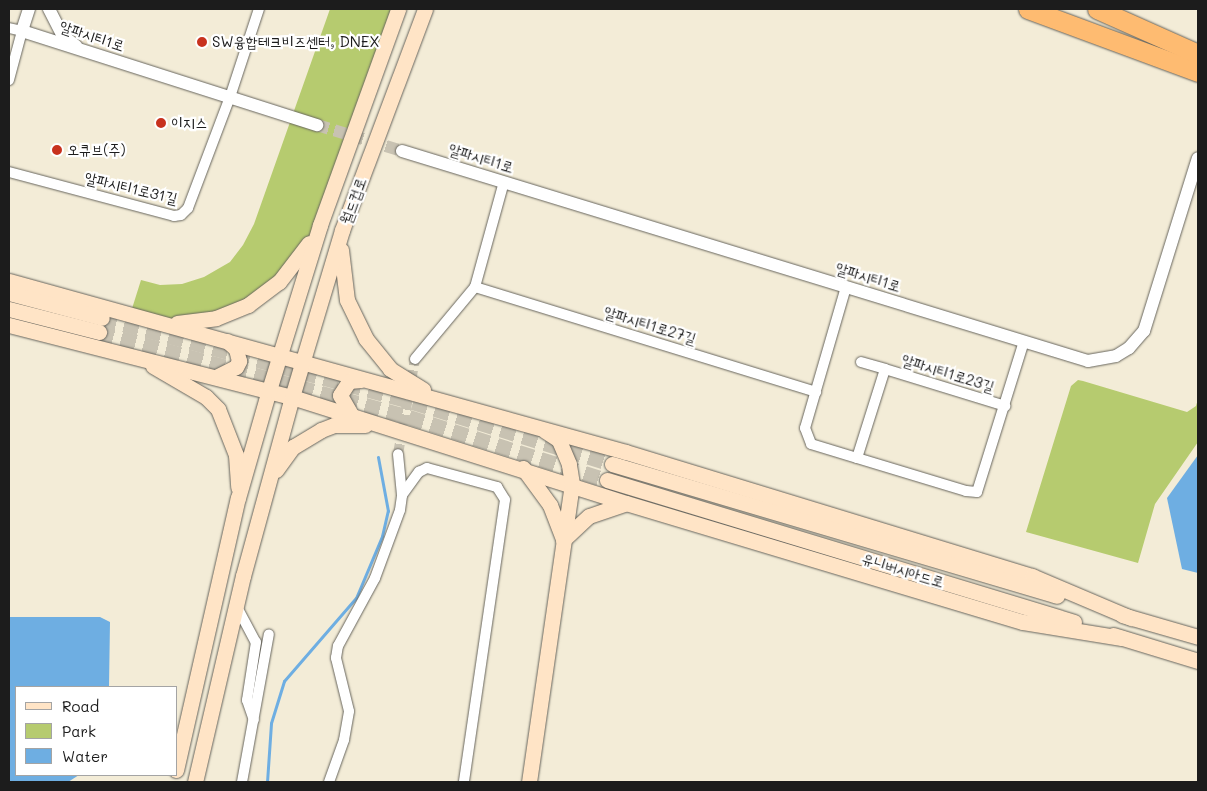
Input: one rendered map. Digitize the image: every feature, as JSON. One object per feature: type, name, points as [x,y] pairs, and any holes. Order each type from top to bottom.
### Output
[{"type":"highway","points":[[1028,9],[1198,54]]},
{"type":"highway","points":[[1067,9],[1198,62]]},
{"type":"highway","points":[[1097,9],[1198,78]]},
{"type":"highway","points":[[1141,40],[1198,72]]},
{"type":"main road","name":"월드컵로","points":[[238,498],[320,225],[398,9]]},
{"type":"main road","name":"월드컵로","points":[[195,782],[236,606],[302,363],[342,230],[425,9]]},
{"type":"main road","points":[[148,319],[199,322],[248,305],[291,270],[320,225]]},
{"type":"main road","points":[[342,230],[344,287],[359,327],[376,354],[390,369],[437,399]]},
{"type":"main road","points":[[9,281],[362,380],[540,427],[1032,576],[1131,618]]},
{"type":"main road","points":[[9,294],[101,325],[9,309]]},
{"type":"main road","points":[[9,325],[141,359],[218,376],[392,426],[626,503],[1023,622],[1122,638]]},
{"type":"main road","points":[[218,376],[236,366],[239,361],[236,349],[227,341]]},
{"type":"main road","points":[[141,359],[193,389],[218,409],[236,455],[238,498],[178,761]]},
{"type":"main road","points":[[352,416],[340,395],[349,381],[362,380]]},
{"type":"main road","points":[[269,480],[293,447],[321,430],[350,424],[392,426]]},
{"type":"main road","points":[[529,782],[572,484],[569,464],[558,440],[540,427]]},
{"type":"main road","name":"유니버시아드로","points":[[612,464],[1198,637]]},
{"type":"main road","points":[[522,468],[550,505],[563,540]]},
{"type":"main road","name":"유니버시아드로","points":[[607,480],[1198,661]]},
{"type":"main road","points":[[563,540],[589,516],[626,503]]},
{"type":"street","points":[[9,80],[29,9]]},
{"type":"street","points":[[49,9],[62,35],[82,50]]},
{"type":"street","points":[[230,97],[259,9]]},
{"type":"street","points":[[9,28],[22,31]]},
{"type":"street","name":"알파시티1로","points":[[22,31],[318,125]]},
{"type":"street","name":"알파시티1로31길","points":[[9,172],[174,216],[181,215],[188,208],[230,97]]},
{"type":"street","name":"알파시티1로","points":[[402,151],[1088,361],[1116,356],[1129,348],[1147,324],[1194,188],[1198,158]]},
{"type":"street","points":[[415,359],[475,287],[504,182]]},
{"type":"street","name":"알파시티1로27길","points":[[475,287],[816,392]]},
{"type":"street","name":"알파시티1로23길","points":[[846,287],[805,428],[806,437],[811,444],[857,458],[966,491],[977,492],[1024,341]]},
{"type":"street","points":[[861,362],[885,369]]},
{"type":"street","name":"알파시티1로23길","points":[[857,458],[885,369],[1005,406]]},
{"type":"street","points":[[329,782],[344,740],[349,710],[337,670],[338,646],[375,578],[392,535],[402,495],[398,454]]},
{"type":"street","points":[[402,495],[419,472],[427,468],[497,487],[503,492],[505,500],[464,782]]},
{"type":"street","points":[[236,606],[243,622],[256,642],[247,700],[254,720]]},
{"type":"street","points":[[231,630],[243,622]]},
{"type":"street","points":[[242,782],[269,634]]},
{"type":"green space","points":[[330,9],[398,9],[320,225],[279,282],[199,322],[130,315],[141,280],[160,285],[182,284],[204,277],[230,262],[243,245],[254,224]]},
{"type":"green space","points":[[1078,380],[1187,412],[1196,406],[1198,399],[1198,442],[1155,504],[1138,563],[1026,532],[1071,386]]},
{"type":"water","points":[[1198,455],[1198,573],[1182,569],[1167,498]]},
{"type":"water","points":[[9,617],[100,617],[110,622],[109,686],[15,686],[15,776],[77,776],[68,782],[9,782]]},
{"type":"waterway","points":[[267,782],[271,723],[284,681],[356,598],[382,536],[388,511],[378,457]]},
{"type":"tunnel","points":[[317,125],[402,151]]},
{"type":"tunnel","points":[[102,318],[413,402],[612,464]]},
{"type":"tunnel","points":[[99,332],[409,417],[607,480]]},
{"type":"tunnel","points":[[398,454],[415,359]]},
{"type":"place","name":"SW융합테크비즈센터, DNEX","points":[[202,42]]},
{"type":"place","name":"이지스","points":[[161,123]]},
{"type":"place","name":"오큐브(주)","points":[[57,150]]}]
